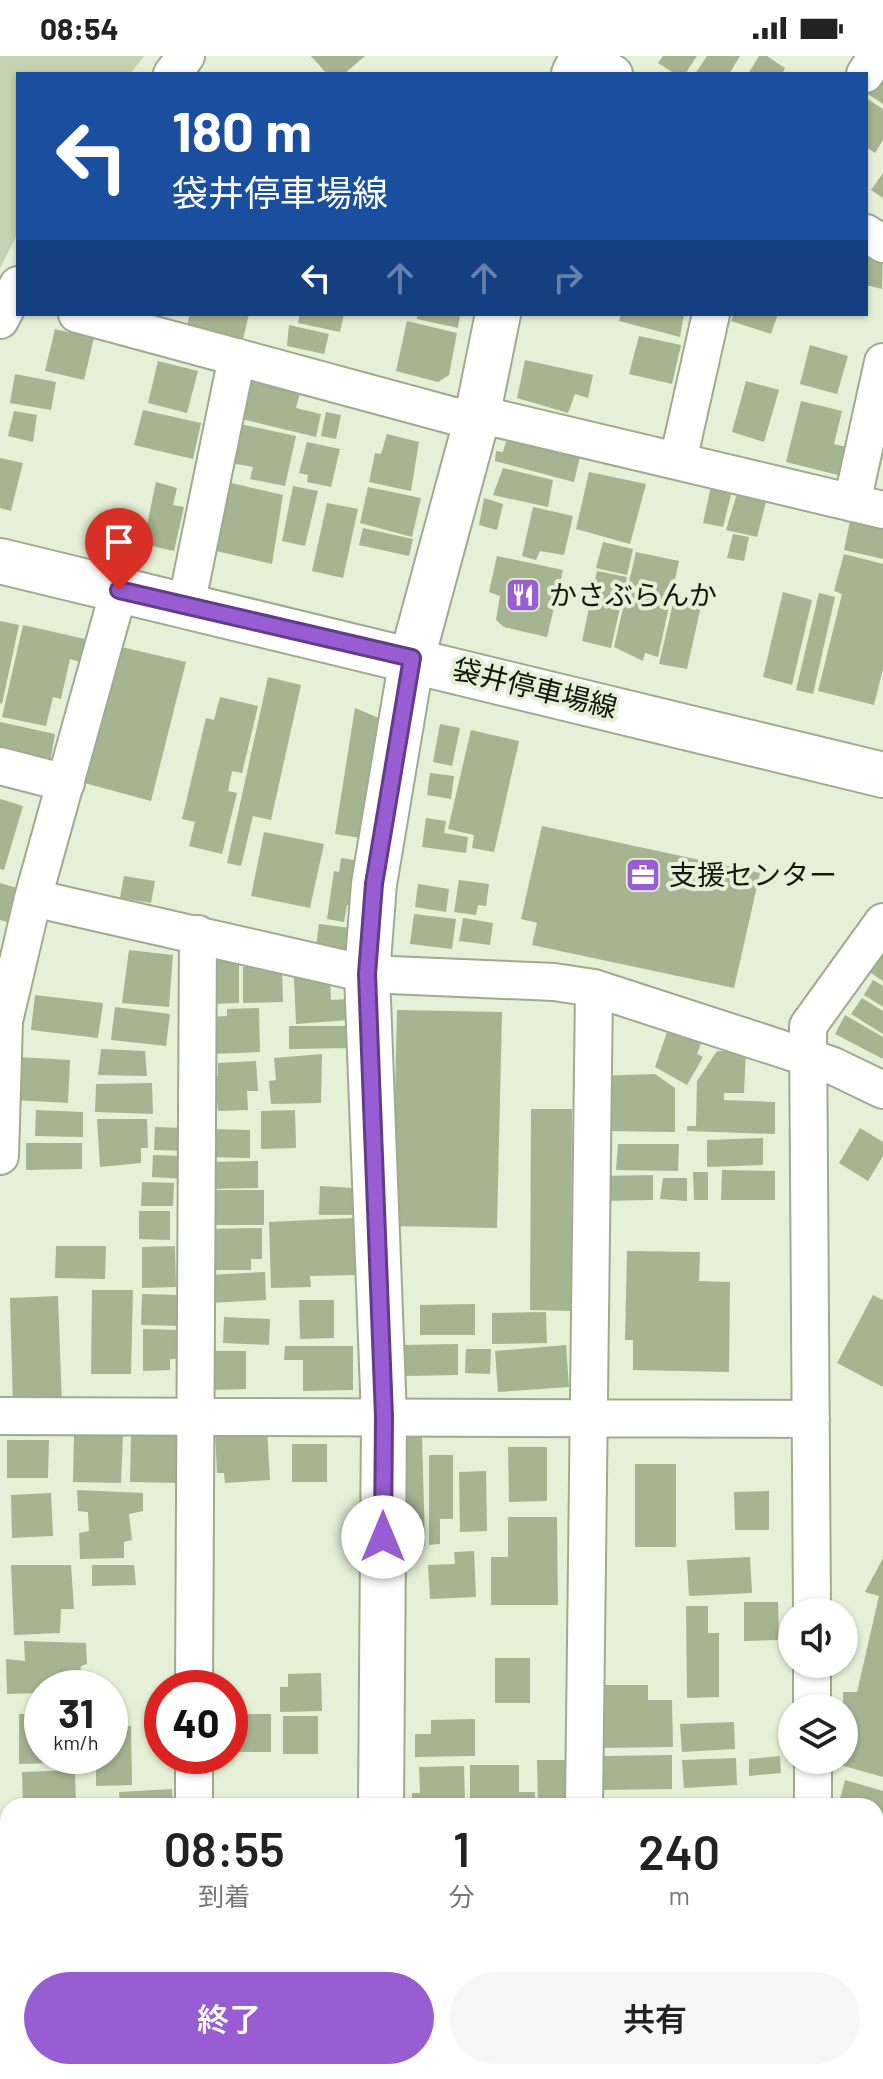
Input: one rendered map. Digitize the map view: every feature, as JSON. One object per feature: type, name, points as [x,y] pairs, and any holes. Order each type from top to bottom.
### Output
[{"type":"street","points":[[174,72],[186,56]]},
{"type":"street","points":[[584,56],[611,72]]},
{"type":"street","points":[[84,316],[477,418],[867,506],[883,362]]},
{"type":"street","points":[[381,1798],[384,1417],[367,974],[374,884],[412,658],[477,418],[498,316]]},
{"type":"street","points":[[678,461],[711,316]]},
{"type":"street","points":[[186,606],[237,357]]},
{"type":"street","name":"袋井停車場線","points":[[0,561],[412,658],[883,775]]},
{"type":"street","points":[[0,1156],[4,1021],[33,898],[119,590]]},
{"type":"street","points":[[0,766],[66,783]]},
{"type":"street","points":[[33,898],[367,974],[554,982],[594,988],[809,1058],[883,1090]]},
{"type":"street","points":[[812,1598],[808,1026],[883,922]]},
{"type":"street","points":[[194,1670],[198,934]]},
{"type":"street","points":[[584,1798],[594,988]]},
{"type":"street","points":[[0,1416],[811,1419]]},
{"type":"street","points":[[194,1774],[194,1798]]},
{"type":"street","points":[[813,1774],[813,1798]]},
{"type":"street","points":[[0,1943],[0,1973]]},
{"type":"green space","points":[[0,56],[144,56],[132,72],[16,72],[16,237],[0,268]]},
{"type":"building","points":[[311,56],[365,56],[346,72],[325,72]]},
{"type":"building","points":[[663,56],[697,56],[686,72],[672,72],[658,63]]},
{"type":"building","points":[[707,56],[740,56],[730,72],[696,72]]},
{"type":"building","points":[[759,56],[767,56],[785,68],[783,72],[749,72]]},
{"type":"building","points":[[883,56],[883,104],[868,94],[868,78]]},
{"type":"building","points":[[868,99],[883,109],[883,140],[875,153],[868,148]]},
{"type":"building","points":[[883,173],[883,198],[871,190]]},
{"type":"building","points":[[868,244],[883,248],[882,289],[868,286]]},
{"type":"building","points":[[189,316],[249,316],[243,339],[187,325]]},
{"type":"building","points":[[300,316],[344,316],[340,332],[298,323]]},
{"type":"building","points":[[418,316],[460,316],[458,328],[417,319]]},
{"type":"building","points":[[620,316],[684,316],[680,337],[619,321]]},
{"type":"building","points":[[733,316],[777,316],[771,334],[731,321]]},
{"type":"building","points":[[407,321],[457,333],[449,375],[438,382],[396,371]]},
{"type":"building","points":[[289,325],[329,334],[324,354],[287,346]]},
{"type":"building","points":[[55,329],[94,338],[84,380],[45,371]]},
{"type":"building","points":[[639,336],[681,345],[672,384],[629,374]]},
{"type":"building","points":[[810,345],[848,356],[837,394],[800,384]]},
{"type":"building","points":[[525,360],[593,375],[588,398],[575,394],[568,413],[517,398]]},
{"type":"building","points":[[158,361],[198,371],[187,413],[148,403]]},
{"type":"building","points":[[15,374],[56,382],[51,410],[10,403]]},
{"type":"building","points":[[746,381],[779,390],[764,442],[732,432]]},
{"type":"building","points":[[251,382],[300,393],[296,408],[321,414],[316,437],[242,419]]},
{"type":"building","points":[[801,401],[842,411],[834,444],[854,449],[846,477],[786,462]]},
{"type":"building","points":[[143,410],[201,423],[193,459],[134,445]]},
{"type":"building","points":[[14,411],[37,415],[33,442],[8,436]]},
{"type":"building","points":[[326,412],[341,415],[336,439],[321,436]]},
{"type":"building","points":[[240,424],[296,436],[285,486],[250,479],[253,467],[231,463]]},
{"type":"building","points":[[387,434],[419,442],[411,491],[369,482],[375,453],[381,454]]},
{"type":"building","points":[[508,434],[581,453],[574,482],[495,461],[496,451],[503,452]]},
{"type":"building","points":[[307,442],[340,449],[331,487],[307,482],[308,475],[299,473]]},
{"type":"building","points":[[0,458],[23,463],[11,511],[0,508]]},
{"type":"building","points":[[503,468],[553,480],[548,507],[493,495]]},
{"type":"building","points":[[589,472],[646,484],[630,544],[576,529]]},
{"type":"building","points":[[156,482],[177,488],[173,505],[184,507],[174,551],[143,544]]},
{"type":"building","points":[[227,482],[283,495],[272,564],[212,550]]},
{"type":"building","points":[[712,482],[733,487],[723,527],[703,523]]},
{"type":"building","points":[[293,486],[318,491],[305,546],[282,541]]},
{"type":"building","points":[[368,487],[421,498],[412,537],[360,523]]},
{"type":"building","points":[[739,487],[768,494],[757,537],[726,530]]},
{"type":"building","points":[[484,498],[503,504],[497,530],[479,525]]},
{"type":"building","points":[[327,503],[358,509],[343,578],[312,571]]},
{"type":"building","points":[[533,507],[573,516],[564,555],[540,551],[536,560],[522,556]]},
{"type":"building","points":[[851,516],[883,524],[883,559],[844,550]]},
{"type":"building","points":[[363,528],[413,539],[409,556],[359,545]]},
{"type":"building","points":[[733,534],[749,537],[744,561],[727,558]]},
{"type":"building","points":[[603,542],[633,549],[627,575],[596,568]]},
{"type":"building","points":[[636,552],[679,561],[658,657],[645,653],[643,661],[614,647]]},
{"type":"building","points":[[844,554],[883,564],[883,669],[874,705],[818,691],[842,594],[834,591]]},
{"type":"building","points":[[497,556],[563,570],[547,637],[504,627],[496,620],[500,596],[489,592]]},
{"type":"building","points":[[597,571],[627,577],[611,648],[582,641]]},
{"type":"building","points":[[783,592],[812,600],[792,685],[763,677]]},
{"type":"building","points":[[819,593],[835,597],[813,694],[796,690]]},
{"type":"building","points":[[674,599],[701,606],[687,669],[659,664]]},
{"type":"building","points":[[0,621],[19,625],[2,704],[0,703]]},
{"type":"building","points":[[23,625],[85,639],[80,662],[70,659],[61,699],[53,697],[46,726],[2,717]]},
{"type":"building","points":[[113,645],[186,662],[151,801],[77,781]]},
{"type":"building","points":[[268,677],[301,685],[271,820],[253,816],[241,866],[227,863]]},
{"type":"building","points":[[220,697],[258,706],[242,773],[232,771],[228,791],[237,793],[222,854],[189,846],[195,822],[182,819],[206,718],[214,720]]},
{"type":"building","points":[[355,708],[386,721],[367,839],[335,834]]},
{"type":"building","points":[[0,722],[55,734],[50,763],[0,753]]},
{"type":"building","points":[[440,724],[460,728],[452,766],[433,762]]},
{"type":"building","points":[[471,730],[519,741],[494,852],[472,848],[474,835],[448,829]]},
{"type":"building","points":[[430,773],[454,776],[451,799],[427,795]]},
{"type":"building","points":[[0,799],[23,806],[4,870],[0,869]]},
{"type":"building","points":[[426,818],[446,821],[444,833],[468,837],[466,853],[422,847]]},
{"type":"building","points":[[542,826],[760,873],[734,988],[532,945],[537,923],[521,919]]},
{"type":"building","points":[[264,832],[324,844],[310,908],[251,896]]},
{"type":"building","points":[[341,858],[366,862],[360,907],[347,905],[344,922],[327,919],[334,871],[339,872]]},
{"type":"building","points":[[124,876],[155,881],[151,903],[120,898]]},
{"type":"building","points":[[459,880],[489,884],[486,906],[478,905],[476,915],[454,912]]},
{"type":"building","points":[[0,883],[17,888],[7,922],[0,920]]},
{"type":"building","points":[[418,884],[449,889],[446,912],[415,907]]},
{"type":"building","points":[[414,914],[456,919],[452,949],[410,944]]},
{"type":"building","points":[[463,918],[493,923],[490,945],[459,941]]},
{"type":"building","points":[[319,924],[350,928],[347,951],[316,947]]},
{"type":"building","points":[[129,950],[173,955],[169,1007],[122,1003]]},
{"type":"building","points":[[883,955],[883,981],[871,973]]},
{"type":"building","points":[[208,961],[239,961],[239,1003],[208,1004]]},
{"type":"building","points":[[282,965],[283,1002],[243,1003],[243,967]]},
{"type":"building","points":[[330,976],[331,1000],[347,999],[349,1020],[296,1024],[294,978]]},
{"type":"building","points":[[873,980],[883,986],[883,1007],[864,995]]},
{"type":"building","points":[[35,995],[103,1003],[98,1038],[31,1030]]},
{"type":"building","points":[[862,998],[883,1011],[883,1034],[851,1014]]},
{"type":"building","points":[[115,1007],[170,1014],[166,1046],[111,1040]]},
{"type":"building","points":[[259,1008],[260,1052],[212,1054],[210,1017],[227,1016],[227,1009]]},
{"type":"building","points":[[397,1010],[502,1012],[497,1228],[392,1226]]},
{"type":"building","points":[[845,1015],[883,1037],[883,1059],[835,1034]]},
{"type":"building","points":[[289,1026],[355,1026],[355,1048],[289,1049]]},
{"type":"building","points":[[669,1026],[703,1038],[697,1054],[703,1057],[687,1085],[655,1067]]},
{"type":"building","points":[[101,1049],[145,1051],[147,1076],[98,1075]]},
{"type":"building","points":[[717,1051],[746,1052],[744,1093],[724,1093],[724,1100],[775,1102],[775,1134],[687,1131],[687,1126],[696,1126],[697,1081]]},
{"type":"building","points":[[322,1054],[321,1103],[271,1104],[269,1081],[276,1080],[274,1058]]},
{"type":"building","points":[[17,1057],[70,1060],[68,1103],[14,1100]]},
{"type":"building","points":[[256,1061],[258,1091],[247,1091],[248,1110],[218,1111],[217,1102],[209,1103],[207,1077],[218,1076],[218,1063]]},
{"type":"building","points":[[655,1074],[675,1088],[675,1132],[604,1131],[599,1076]]},
{"type":"building","points":[[152,1083],[153,1114],[95,1112],[96,1084]]},
{"type":"building","points":[[531,1109],[572,1109],[571,1311],[530,1310]]},
{"type":"building","points":[[36,1110],[83,1112],[83,1137],[35,1136]]},
{"type":"building","points":[[295,1110],[296,1148],[261,1149],[261,1111]]},
{"type":"building","points":[[97,1119],[147,1119],[148,1148],[141,1148],[141,1163],[100,1167]]},
{"type":"building","points":[[155,1127],[186,1128],[185,1151],[154,1150]]},
{"type":"building","points":[[860,1128],[883,1142],[883,1156],[868,1181],[839,1163]]},
{"type":"building","points":[[208,1129],[250,1130],[250,1158],[208,1157]]},
{"type":"building","points":[[763,1138],[763,1165],[707,1167],[707,1140]]},
{"type":"building","points":[[26,1143],[82,1143],[82,1169],[26,1170]]},
{"type":"building","points":[[618,1144],[679,1144],[678,1171],[616,1170]]},
{"type":"building","points":[[153,1155],[184,1156],[184,1179],[152,1177]]},
{"type":"building","points":[[258,1161],[258,1188],[210,1189],[210,1162]]},
{"type":"building","points":[[722,1170],[775,1171],[775,1200],[721,1200]]},
{"type":"building","points":[[693,1172],[708,1172],[708,1200],[694,1200]]},
{"type":"building","points":[[653,1175],[653,1200],[601,1201],[602,1176]]},
{"type":"building","points":[[663,1178],[687,1178],[687,1201],[660,1199]]},
{"type":"building","points":[[142,1182],[174,1183],[173,1206],[141,1206]]},
{"type":"building","points":[[320,1186],[354,1188],[354,1215],[319,1215]]},
{"type":"building","points":[[209,1190],[264,1190],[264,1225],[209,1225]]},
{"type":"building","points":[[139,1211],[170,1211],[170,1240],[139,1239]]},
{"type":"building","points":[[354,1218],[356,1275],[310,1276],[311,1287],[271,1288],[269,1222]]},
{"type":"building","points":[[262,1228],[262,1259],[251,1259],[251,1270],[216,1270],[216,1257],[209,1258],[209,1229]]},
{"type":"building","points":[[56,1246],[106,1246],[105,1279],[55,1278]]},
{"type":"building","points":[[175,1246],[176,1287],[142,1288],[142,1247]]},
{"type":"building","points":[[627,1251],[700,1252],[699,1281],[730,1282],[729,1372],[633,1370],[633,1340],[625,1340]]},
{"type":"building","points":[[265,1272],[266,1300],[209,1303],[208,1275]]},
{"type":"building","points":[[92,1290],[133,1290],[131,1374],[91,1374]]},
{"type":"building","points":[[142,1294],[181,1295],[181,1326],[141,1325]]},
{"type":"building","points":[[873,1295],[883,1300],[883,1387],[837,1363]]},
{"type":"building","points":[[58,1296],[62,1406],[13,1408],[10,1298]]},
{"type":"building","points":[[299,1300],[334,1300],[334,1338],[300,1339]]},
{"type":"building","points":[[475,1304],[475,1335],[420,1335],[420,1305]]},
{"type":"building","points":[[546,1312],[547,1343],[492,1344],[492,1313]]},
{"type":"building","points":[[224,1317],[270,1319],[269,1345],[223,1343]]},
{"type":"building","points":[[143,1329],[181,1330],[181,1359],[170,1359],[170,1370],[143,1371]]},
{"type":"building","points":[[458,1344],[458,1375],[403,1376],[403,1345]]},
{"type":"building","points":[[566,1345],[569,1387],[498,1392],[495,1351]]},
{"type":"building","points":[[285,1346],[353,1346],[353,1390],[303,1391],[303,1360],[284,1360]]},
{"type":"building","points":[[466,1349],[491,1349],[490,1374],[465,1373]]},
{"type":"building","points":[[211,1351],[246,1351],[246,1389],[211,1390]]},
{"type":"building","points":[[267,1428],[270,1480],[225,1483],[224,1473],[217,1473],[215,1432]]},
{"type":"building","points":[[131,1433],[180,1434],[179,1483],[130,1482]]},
{"type":"building","points":[[74,1434],[123,1434],[121,1483],[73,1482]]},
{"type":"building","points":[[402,1435],[422,1435],[425,1546],[404,1546]]},
{"type":"building","points":[[7,1440],[49,1440],[48,1478],[7,1478]]},
{"type":"building","points":[[292,1444],[327,1444],[327,1482],[292,1482]]},
{"type":"building","points":[[508,1447],[547,1447],[547,1501],[509,1502]]},
{"type":"building","points":[[429,1455],[453,1455],[453,1519],[440,1519],[440,1544],[429,1545]]},
{"type":"building","points":[[635,1464],[676,1464],[676,1547],[635,1547]]},
{"type":"building","points":[[486,1471],[487,1531],[460,1532],[459,1472]]},
{"type":"building","points":[[77,1490],[143,1493],[143,1511],[129,1514],[132,1540],[124,1542],[124,1558],[80,1559],[79,1533],[89,1531],[88,1512],[78,1511]]},
{"type":"building","points":[[769,1491],[769,1530],[735,1530],[734,1492]]},
{"type":"building","points":[[51,1493],[53,1536],[12,1538],[11,1495]]},
{"type":"building","points":[[508,1517],[557,1517],[558,1605],[491,1605],[491,1557],[508,1557]]},
{"type":"building","points":[[474,1551],[476,1597],[430,1599],[428,1565],[455,1564],[454,1552]]},
{"type":"building","points":[[750,1557],[752,1593],[689,1596],[687,1560]]},
{"type":"building","points":[[883,1558],[883,1777],[858,1770],[858,1694],[843,1694],[857,1692],[879,1596],[865,1592]]},
{"type":"building","points":[[11,1565],[71,1565],[74,1609],[61,1609],[60,1633],[14,1635]]},
{"type":"building","points":[[92,1565],[134,1565],[136,1585],[92,1586]]},
{"type":"building","points":[[744,1602],[778,1602],[778,1640],[744,1641]]},
{"type":"building","points":[[686,1606],[708,1606],[708,1633],[719,1633],[719,1697],[687,1698]]},
{"type":"building","points":[[24,1641],[86,1643],[87,1664],[81,1666],[81,1670],[24,1670],[24,1694],[7,1694],[6,1659],[25,1661]]},
{"type":"building","points":[[495,1658],[530,1658],[530,1703],[495,1703]]},
{"type":"building","points":[[321,1673],[322,1711],[280,1712],[280,1687],[288,1687],[288,1674]]},
{"type":"building","points":[[595,1685],[648,1685],[648,1700],[672,1700],[673,1747],[596,1748]]},
{"type":"building","points":[[19,1714],[24,1714],[24,1764],[19,1764]]},
{"type":"building","points":[[248,1714],[271,1714],[271,1752],[248,1752]]},
{"type":"building","points":[[283,1716],[318,1716],[318,1754],[283,1754]]},
{"type":"building","points":[[475,1719],[475,1756],[415,1757],[415,1734],[431,1734],[431,1720]]},
{"type":"building","points":[[734,1722],[735,1749],[682,1752],[680,1724]]},
{"type":"building","points":[[128,1726],[131,1726],[132,1785],[96,1786],[96,1774],[128,1774]]},
{"type":"building","points":[[672,1755],[672,1789],[604,1790],[604,1756]]},
{"type":"building","points":[[778,1756],[778,1773],[749,1776],[749,1759]]},
{"type":"building","points":[[736,1758],[737,1785],[684,1788],[682,1760]]},
{"type":"building","points":[[537,1760],[573,1760],[573,1798],[538,1798]]},
{"type":"building","points":[[470,1765],[519,1765],[519,1792],[535,1792],[535,1798],[470,1798]]},
{"type":"building","points":[[464,1766],[465,1798],[412,1798],[412,1793],[420,1793],[419,1767]]},
{"type":"building","points":[[22,1772],[75,1774],[76,1798],[23,1798]]},
{"type":"building","points":[[845,1780],[883,1791],[883,1798],[840,1798]]},
{"type":"building","points":[[172,1789],[173,1798],[119,1798],[119,1792]]},
{"type":"place","name":"かさぶらんか","points":[[523,595]]},
{"type":"place","name":"支援センター","points":[[643,875]]},
{"type":"route","points":[[119,590],[412,658],[374,884],[367,974],[384,1417],[383,1537]]}]
